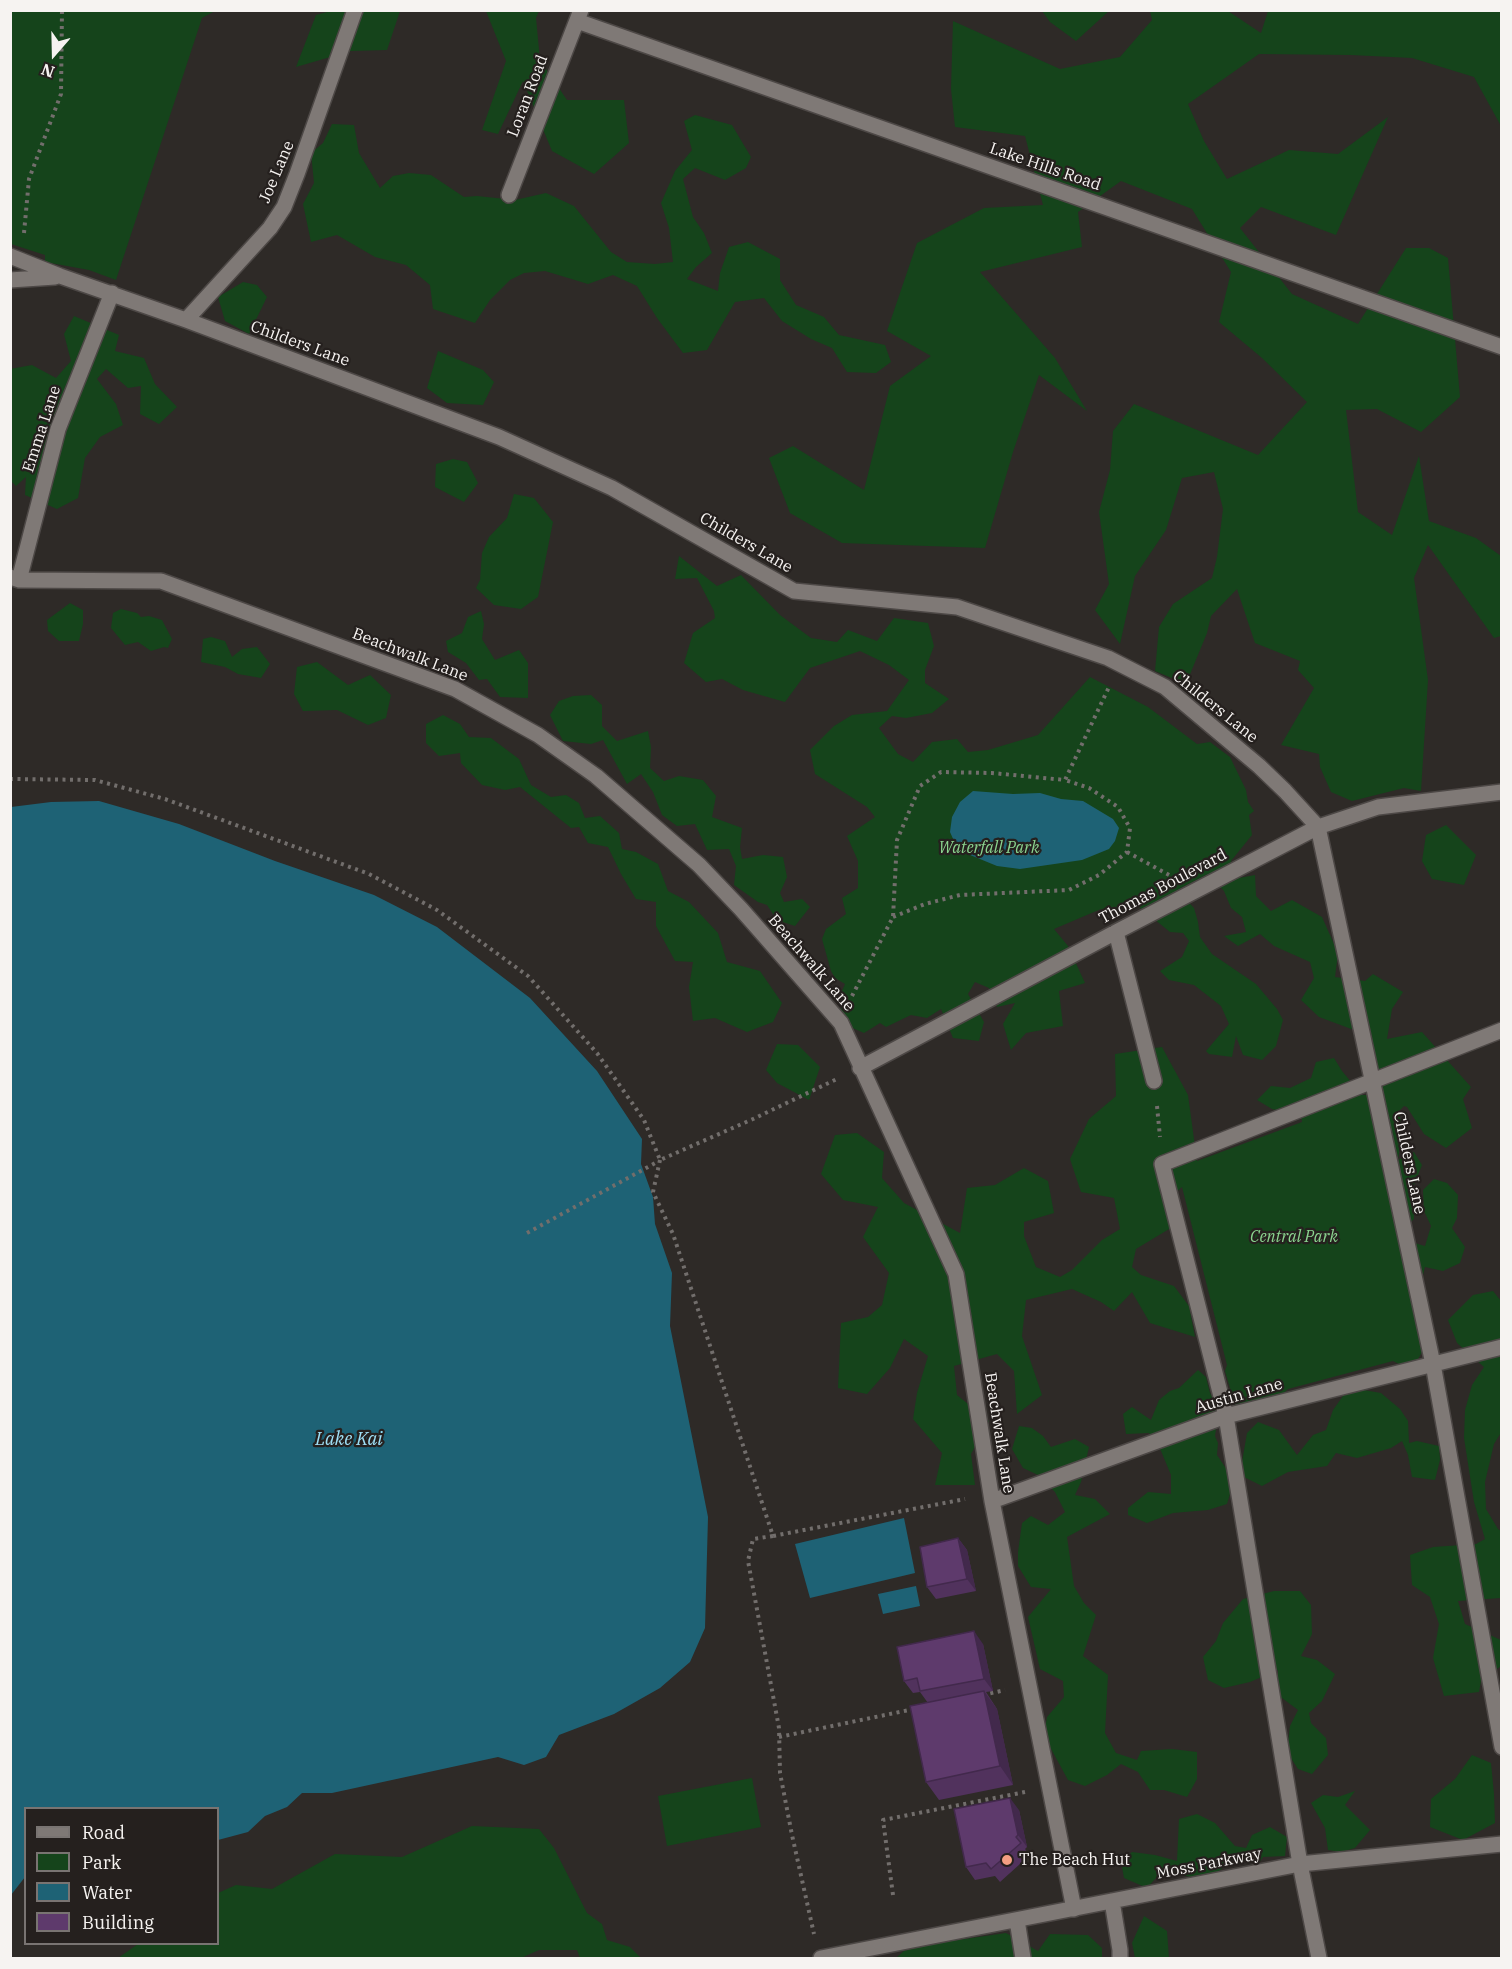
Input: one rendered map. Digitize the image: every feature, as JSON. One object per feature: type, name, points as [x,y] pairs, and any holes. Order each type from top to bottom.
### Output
[{"type":"street","name":"Joe Lane","points":[[186,320],[270,228],[284,207],[355,10]]},
{"type":"street","name":"Loran Road","points":[[509,195],[579,16]]},
{"type":"street","name":"Lake Hills Road","points":[[579,16],[1501,346]]},
{"type":"street","name":"Childers Lane","points":[[16,258],[499,437],[612,488],[794,591],[957,607],[1108,658],[1165,687],[1259,766],[1318,827],[1433,1364],[1502,1747]]},
{"type":"street","name":"Childers Lane","points":[[10,280],[60,276]]},
{"type":"street","name":"Emma Lane","points":[[15,578],[58,429],[112,293]]},
{"type":"street","name":"Beachwalk Lane","points":[[15,578],[160,581],[455,688],[538,735],[596,776],[699,865],[741,909],[841,1023],[956,1274],[992,1497],[1074,1909]]},
{"type":"street","name":"Thomas Boulevard","points":[[860,1068],[1318,827],[1378,807],[1502,792]]},
{"type":"street","points":[[1116,932],[1154,1081]]},
{"type":"street","points":[[1319,1959],[1300,1864],[1226,1416],[1162,1164],[1502,1030]]},
{"type":"street","name":"Austin Lane","points":[[992,1497],[1226,1416],[1502,1347]]},
{"type":"street","name":"Moss Parkway","points":[[821,1959],[1300,1864],[1502,1844]]},
{"type":"street","points":[[1112,1901],[1120,1959]]},
{"type":"street","points":[[1017,1920],[1023,1959]]},
{"type":"path","points":[[16,258],[29,179],[62,94],[62,10]]},
{"type":"path","points":[[1065,780],[1119,664]]},
{"type":"path","points":[[841,1023],[854,992],[893,916],[897,840],[920,786],[941,772],[992,773],[1065,780],[1089,788],[1118,807],[1130,828],[1128,852],[1099,875],[1069,890],[960,895],[925,904],[893,916]]},
{"type":"path","points":[[10,779],[95,780],[165,799],[369,874],[437,910],[528,976],[597,1053],[644,1120],[660,1160],[653,1192],[673,1234],[773,1536]]},
{"type":"path","points":[[1128,852],[1174,877],[1186,895]]},
{"type":"path","points":[[527,1233],[660,1160],[860,1068]]},
{"type":"path","points":[[1154,1081],[1162,1164]]},
{"type":"path","points":[[814,1936],[780,1773],[779,1737],[748,1562],[753,1539],[992,1497]]},
{"type":"path","points":[[983,1695],[1029,1685]]},
{"type":"path","points":[[779,1737],[925,1707]]},
{"type":"path","points":[[893,1895],[883,1820],[1049,1788]]},
{"type":"green space","points":[[10,11],[215,11],[202,18],[116,280],[89,270],[45,262],[45,255],[11,244]]},
{"type":"green space","points":[[331,11],[400,11],[387,50],[351,51],[296,67],[316,15]]},
{"type":"green space","points":[[486,11],[539,11],[536,18],[540,60],[567,100],[624,100],[629,143],[594,174],[552,151],[523,81],[498,134],[482,130],[506,61]]},
{"type":"green space","points":[[1042,11],[1109,11],[1076,41],[1050,22]]},
{"type":"green space","points":[[1150,11],[1228,11],[1261,33],[1268,11],[1501,11],[1501,126],[1474,77],[1412,58],[1259,54],[1188,104],[1204,141],[1227,179],[1289,150],[1338,154],[1388,117],[1336,235],[1261,207],[1240,228],[1292,294],[1358,324],[1406,248],[1429,248],[1448,258],[1460,397],[1421,432],[1377,409],[1346,410],[1358,512],[1392,535],[1419,456],[1429,521],[1476,538],[1501,556],[1501,636],[1494,638],[1428,545],[1414,578],[1428,680],[1421,791],[1404,788],[1352,801],[1331,792],[1320,767],[1319,754],[1281,745],[1314,688],[1298,670],[1300,661],[1255,643],[1237,589],[1211,616],[1207,633],[1186,684],[1155,671],[1159,627],[1173,604],[1212,578],[1223,509],[1214,472],[1182,478],[1166,530],[1135,576],[1120,644],[1095,610],[1109,584],[1099,512],[1110,470],[1113,431],[1134,404],[1258,455],[1307,402],[1262,358],[1219,322],[1231,272],[1192,209],[1121,181],[1078,212],[1082,247],[980,272],[1055,358],[1087,411],[1039,375],[1013,452],[985,548],[842,543],[790,513],[769,458],[793,446],[864,490],[890,386],[931,356],[887,331],[917,243],[984,208],[1043,205],[1025,136],[955,127],[951,89],[953,21],[1060,69],[1120,57],[1152,20]]},
{"type":"green space","points":[[695,115],[732,125],[751,157],[746,168],[725,180],[695,168],[683,179],[693,217],[704,233],[712,253],[696,267],[687,279],[718,291],[720,273],[729,247],[748,242],[780,259],[780,280],[796,305],[824,317],[839,335],[885,345],[891,362],[876,373],[847,372],[832,348],[811,339],[782,321],[764,298],[735,302],[707,350],[683,353],[637,286],[613,275],[588,284],[545,271],[524,273],[510,280],[490,300],[475,323],[433,309],[430,285],[406,265],[375,257],[337,235],[311,242],[303,204],[314,183],[311,153],[323,143],[332,124],[354,125],[359,153],[380,188],[393,176],[409,173],[431,175],[464,197],[515,200],[546,193],[574,206],[611,252],[627,262],[655,264],[673,262],[669,228],[661,203],[675,171],[692,150],[684,121]]},
{"type":"green space","points":[[243,282],[257,285],[267,297],[249,334],[225,321],[218,297]]},
{"type":"green space","points":[[74,316],[119,335],[115,351],[144,358],[155,384],[177,407],[159,424],[140,414],[141,386],[128,388],[106,369],[97,379],[116,404],[123,425],[100,437],[85,458],[78,498],[57,509],[25,495],[26,477],[16,486],[11,481],[10,369],[32,365],[56,378],[71,361],[64,334]]},
{"type":"green space","points":[[438,351],[483,370],[494,382],[483,405],[447,403],[427,388]]},
{"type":"green space","points":[[453,459],[467,462],[478,483],[464,502],[435,487],[436,464]]},
{"type":"green space","points":[[514,494],[534,498],[553,522],[538,597],[521,609],[494,605],[476,588],[480,580],[482,553],[489,537],[507,518]]},
{"type":"green space","points":[[679,556],[717,586],[741,575],[780,615],[811,638],[837,642],[848,630],[877,641],[894,618],[928,623],[934,646],[925,670],[925,683],[949,699],[932,713],[906,718],[892,716],[879,728],[898,754],[913,762],[932,742],[957,739],[968,752],[988,750],[1038,735],[1090,677],[1148,707],[1197,744],[1210,742],[1230,757],[1246,790],[1248,802],[1254,811],[1249,815],[1252,835],[1231,861],[1239,878],[1255,875],[1256,896],[1271,911],[1292,900],[1322,917],[1338,953],[1335,977],[1365,981],[1373,974],[1403,992],[1392,1009],[1387,1039],[1422,1032],[1471,1087],[1463,1099],[1472,1128],[1446,1148],[1424,1134],[1407,1107],[1404,1106],[1398,1112],[1407,1140],[1400,1147],[1398,1160],[1414,1152],[1422,1165],[1414,1185],[1414,1219],[1401,1231],[1411,1242],[1425,1246],[1431,1226],[1424,1211],[1423,1190],[1434,1179],[1447,1183],[1458,1195],[1457,1218],[1452,1228],[1465,1247],[1460,1263],[1443,1271],[1425,1267],[1422,1279],[1433,1333],[1418,1359],[1401,1365],[1393,1361],[1288,1389],[1280,1397],[1248,1405],[1235,1405],[1182,1187],[1171,1197],[1184,1220],[1136,1249],[1132,1267],[1141,1275],[1174,1286],[1189,1306],[1195,1337],[1150,1323],[1132,1292],[1114,1311],[1101,1302],[1072,1289],[1026,1300],[1022,1336],[1042,1395],[1017,1414],[1014,1371],[997,1354],[954,1366],[957,1395],[989,1421],[971,1454],[975,1485],[935,1485],[942,1453],[913,1419],[917,1393],[928,1356],[904,1339],[890,1368],[867,1394],[838,1388],[841,1323],[868,1317],[882,1305],[889,1273],[863,1237],[878,1207],[843,1200],[821,1174],[835,1135],[857,1133],[884,1152],[882,1178],[904,1203],[960,1233],[967,1188],[995,1185],[1024,1168],[1048,1181],[1054,1213],[1024,1222],[1024,1236],[1036,1267],[1060,1277],[1072,1270],[1102,1240],[1120,1229],[1114,1198],[1081,1192],[1070,1159],[1089,1119],[1116,1096],[1115,1054],[1162,1047],[1188,1095],[1197,1161],[1302,1122],[1301,1115],[1272,1109],[1257,1100],[1271,1086],[1290,1088],[1311,1078],[1316,1062],[1334,1058],[1362,1095],[1368,1095],[1354,1030],[1319,1017],[1301,1000],[1314,978],[1310,962],[1274,946],[1260,934],[1238,946],[1224,936],[1246,932],[1242,917],[1231,908],[1224,891],[1208,874],[1177,890],[1194,908],[1200,937],[1212,954],[1256,984],[1277,1009],[1283,1020],[1276,1046],[1262,1060],[1243,1055],[1236,1036],[1232,1057],[1209,1054],[1206,1051],[1229,1024],[1221,1006],[1194,985],[1169,980],[1160,971],[1182,957],[1189,941],[1183,933],[1170,932],[1133,902],[1105,914],[1101,909],[1054,929],[1068,946],[1085,983],[1059,991],[1063,1026],[1026,1033],[1011,1050],[1003,1024],[1015,1003],[997,1007],[989,988],[975,982],[968,994],[984,1022],[979,1041],[953,1038],[941,1009],[927,1018],[911,1015],[886,1027],[880,1023],[864,1033],[841,1023],[842,991],[845,984],[835,978],[831,971],[822,939],[826,929],[846,914],[842,898],[858,888],[858,861],[847,836],[875,817],[867,807],[815,774],[810,750],[834,726],[852,715],[887,711],[909,680],[889,665],[860,651],[810,668],[785,702],[743,690],[722,679],[706,682],[684,663],[693,633],[715,618],[714,611],[697,578],[675,579]]},
{"type":"green space","points":[[70,603],[83,610],[79,641],[59,641],[48,631],[47,620]]},
{"type":"green space","points":[[121,609],[137,613],[141,617],[149,616],[162,620],[172,639],[168,648],[151,651],[138,642],[125,645],[111,628],[113,613]]},
{"type":"green space","points":[[481,611],[484,624],[482,639],[495,660],[519,650],[528,663],[528,698],[500,697],[487,679],[479,680],[466,663],[448,652],[446,641],[462,633],[468,617]]},
{"type":"green space","points":[[211,637],[225,641],[232,657],[242,649],[257,647],[270,664],[261,678],[238,674],[225,667],[201,662],[203,639]]},
{"type":"green space","points":[[317,662],[348,685],[370,675],[391,695],[386,718],[368,725],[337,710],[303,711],[294,694],[297,667]]},
{"type":"green space","points":[[591,695],[602,705],[602,726],[617,741],[648,731],[651,747],[650,768],[664,781],[679,776],[703,780],[716,796],[712,817],[742,828],[740,847],[742,859],[763,855],[783,857],[787,877],[780,893],[784,902],[802,899],[810,907],[795,926],[777,920],[767,905],[758,902],[734,885],[736,866],[729,849],[707,850],[695,824],[677,826],[662,815],[653,792],[641,774],[627,784],[603,740],[591,744],[563,741],[550,715],[559,701],[573,696]]},
{"type":"green space","points":[[443,715],[460,724],[469,737],[491,738],[519,759],[531,785],[551,797],[566,795],[579,803],[585,818],[600,816],[619,833],[622,849],[636,852],[658,864],[668,891],[689,902],[718,933],[727,962],[760,971],[782,1003],[773,1022],[747,1032],[715,1018],[693,1021],[689,987],[693,962],[675,961],[656,926],[656,902],[636,899],[608,847],[588,843],[579,827],[571,828],[520,787],[505,790],[482,785],[461,763],[460,753],[439,756],[426,743],[426,724]]},
{"type":"green space","points":[[1446,825],[1476,855],[1464,885],[1432,879],[1422,861],[1426,835]]},
{"type":"green space","points":[[777,1044],[798,1045],[820,1067],[809,1100],[777,1083],[766,1070]]},
{"type":"green space","points":[[1493,1291],[1501,1301],[1502,1431],[1494,1444],[1485,1482],[1486,1509],[1501,1531],[1501,1598],[1458,1601],[1465,1624],[1501,1640],[1501,1666],[1481,1681],[1479,1692],[1444,1696],[1433,1658],[1439,1624],[1430,1597],[1412,1585],[1410,1555],[1433,1547],[1476,1544],[1485,1539],[1474,1502],[1464,1438],[1465,1410],[1472,1385],[1484,1367],[1457,1343],[1448,1320],[1473,1295]]},
{"type":"green space","points":[[1198,1370],[1206,1377],[1210,1393],[1219,1408],[1215,1436],[1218,1443],[1217,1455],[1227,1470],[1241,1468],[1247,1433],[1258,1422],[1279,1430],[1297,1455],[1313,1435],[1326,1430],[1333,1410],[1343,1396],[1358,1389],[1381,1393],[1400,1409],[1408,1421],[1409,1443],[1417,1441],[1439,1446],[1440,1460],[1435,1480],[1412,1477],[1408,1455],[1402,1441],[1391,1448],[1357,1458],[1336,1453],[1327,1466],[1288,1472],[1262,1486],[1244,1477],[1232,1487],[1227,1504],[1208,1510],[1173,1513],[1147,1523],[1128,1515],[1128,1508],[1148,1492],[1171,1494],[1171,1475],[1161,1451],[1149,1433],[1126,1434],[1123,1414],[1132,1407],[1151,1420],[1159,1400],[1170,1391],[1179,1388]]},
{"type":"green space","points":[[1019,1426],[1032,1428],[1043,1436],[1051,1447],[1075,1439],[1089,1447],[1081,1482],[1075,1495],[1095,1499],[1110,1514],[1067,1537],[1074,1586],[1084,1603],[1096,1615],[1083,1656],[1108,1675],[1105,1733],[1116,1753],[1137,1760],[1141,1751],[1172,1749],[1197,1752],[1197,1779],[1187,1797],[1164,1790],[1150,1790],[1138,1772],[1121,1764],[1107,1775],[1085,1786],[1068,1780],[1044,1736],[1047,1717],[1064,1697],[1063,1681],[1040,1669],[1028,1617],[1051,1589],[1031,1587],[1018,1566],[1018,1552],[1022,1523],[1031,1516],[1048,1525],[1065,1512],[1055,1492],[1038,1475],[1023,1468],[1012,1449]]},
{"type":"green space","points":[[1274,1591],[1300,1591],[1311,1605],[1312,1634],[1301,1656],[1317,1660],[1335,1674],[1322,1701],[1309,1713],[1311,1723],[1326,1738],[1328,1755],[1312,1774],[1298,1769],[1287,1752],[1290,1726],[1298,1710],[1278,1695],[1278,1670],[1250,1682],[1224,1688],[1208,1680],[1203,1657],[1216,1641],[1223,1623],[1243,1599]]},
{"type":"green space","points":[[1472,1755],[1491,1763],[1495,1823],[1463,1840],[1430,1827],[1431,1799],[1455,1779]]},
{"type":"green space","points":[[752,1778],[761,1827],[667,1846],[658,1796]]},
{"type":"green space","points":[[1355,1791],[1345,1805],[1370,1830],[1355,1848],[1341,1852],[1328,1850],[1325,1828],[1311,1803],[1323,1795],[1338,1797]]},
{"type":"green space","points":[[1197,1814],[1215,1823],[1235,1846],[1246,1848],[1252,1835],[1270,1827],[1287,1837],[1285,1856],[1263,1857],[1259,1863],[1249,1854],[1233,1854],[1232,1861],[1216,1873],[1191,1877],[1162,1871],[1147,1888],[1124,1878],[1121,1862],[1132,1852],[1177,1861],[1179,1819]]},
{"type":"green space","points":[[472,1826],[539,1829],[554,1848],[587,1913],[602,1924],[607,1940],[630,1947],[641,1958],[580,1958],[577,1950],[539,1950],[521,1958],[118,1958],[137,1945],[219,1945],[219,1893],[236,1885],[272,1889],[335,1854],[402,1857]]},
{"type":"green space","points":[[1144,1916],[1167,1931],[1169,1958],[1135,1958],[1132,1943]]},
{"type":"green space","points":[[1006,1933],[1038,1951],[1050,1934],[1088,1935],[1102,1948],[1102,1958],[896,1958],[904,1951],[930,1944]]},
{"type":"water","points":[[973,791],[1013,794],[1040,793],[1061,799],[1083,801],[1113,819],[1119,828],[1115,841],[1109,849],[1082,860],[1020,869],[997,866],[958,850],[950,832],[952,817],[960,802]]},
{"type":"water","name":"Lake Kai","points":[[99,801],[179,824],[275,861],[374,895],[437,927],[530,998],[597,1071],[642,1139],[641,1164],[653,1197],[655,1224],[672,1273],[670,1326],[708,1517],[705,1628],[690,1662],[660,1688],[614,1714],[559,1735],[546,1757],[524,1765],[498,1757],[332,1793],[302,1793],[287,1807],[265,1816],[248,1832],[219,1840],[219,1807],[24,1807],[24,1878],[11,1895],[11,807],[51,802]]},
{"type":"water","points":[[904,1518],[915,1573],[810,1598],[795,1544]]},
{"type":"water","points":[[916,1586],[920,1606],[883,1614],[878,1594]]},
{"type":"building","points":[[958,1538],[967,1579],[927,1587],[920,1547]]},
{"type":"building","points":[[974,1631],[984,1679],[920,1691],[917,1678],[904,1681],[897,1647]]},
{"type":"building","points":[[984,1691],[1000,1766],[926,1782],[910,1706]]},
{"type":"building","points":[[1010,1798],[1018,1835],[1016,1837],[1021,1843],[991,1869],[986,1863],[966,1867],[954,1809]]},
{"type":"place","name":"The Beach Hut","points":[[1007,1860]]},
{"type":"park label","name":"Waterfall Park","points":[[989,848]]},
{"type":"park label","name":"Central Park","points":[[1294,1237]]}]
